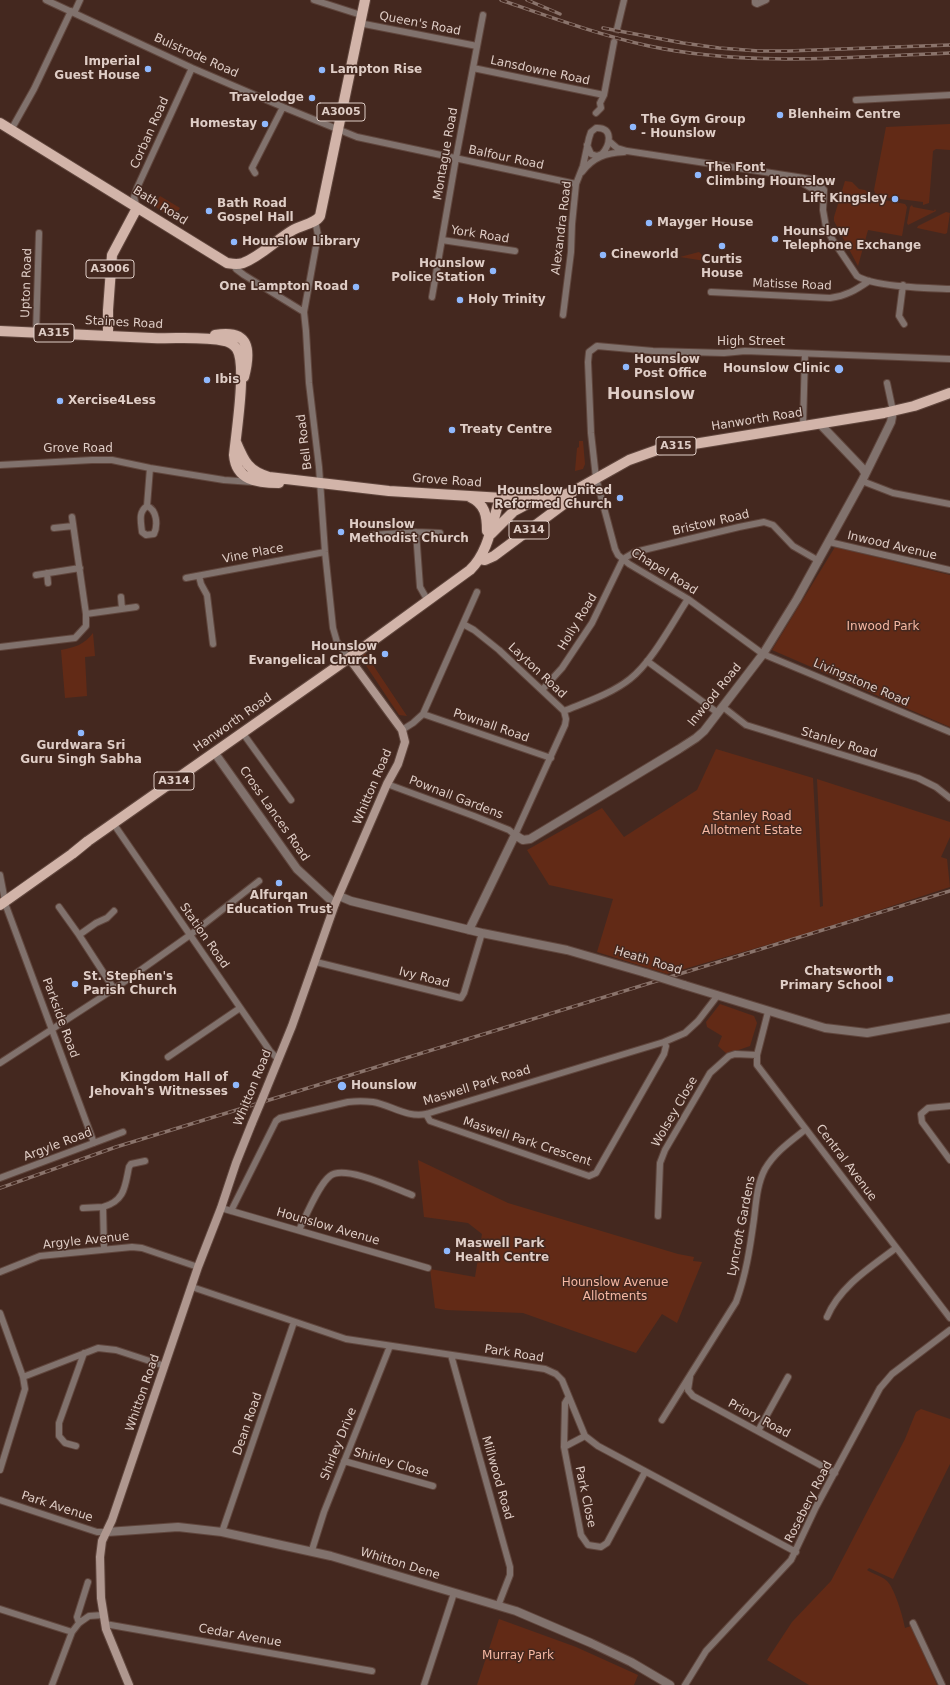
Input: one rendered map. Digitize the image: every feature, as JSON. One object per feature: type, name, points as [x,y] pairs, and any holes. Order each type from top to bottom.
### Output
[{"type":"main road","name":"A3005","points":[[314,221],[320,216],[365,0]]},
{"type":"main road","name":"Bath Road","points":[[0,123],[203,248],[233,264]]},
{"type":"main road","name":"A3006","points":[[108,336],[108,310],[112,255],[137,208]]},
{"type":"main road","points":[[233,264],[249,260],[294,229],[314,221]]},
{"type":"main road","name":"Staines Road","points":[[0,331],[153,338],[199,338],[220,334],[239,337],[246,344],[248,352],[247,364],[240,394],[235,463],[240,472],[249,479],[265,483],[320,483]]},
{"type":"main road","name":"Hanworth Road","points":[[480,559],[485,560],[494,556],[568,501],[572,492],[638,456],[656,450],[893,411],[914,406],[950,393]]},
{"type":"main road","name":"Staines Road","points":[[236,442],[244,460],[250,468],[260,474],[305,482]]},
{"type":"main road","name":"Grove Road","points":[[320,483],[502,499],[535,500],[561,496],[572,492]]},
{"type":"main road","points":[[467,495],[477,500],[484,508],[487,520],[488,540]]},
{"type":"main road","points":[[494,529],[501,515],[502,499]]},
{"type":"main road","name":"Hanworth Road","points":[[2,904],[113,823],[348,658],[470,570],[480,559],[502,499]]},
{"type":"main road","name":"Hanworth Road","points":[[488,540],[494,529],[514,511],[524,504],[535,500]]},
{"type":"main road","points":[[348,658],[402,730]]},
{"type":"main road","name":"Whitton Road","points":[[129,1685],[105,1624],[103,1615],[100,1580],[100,1557],[102,1542],[112,1520],[198,1267],[221,1208],[236,1163],[316,962],[337,900],[387,784],[398,764],[405,742],[402,730]]},
{"type":"street","name":"Bulstrode Road","points":[[46,0],[192,68],[337,130]]},
{"type":"street","points":[[11,130],[34,92],[80,0]]},
{"type":"street","name":"Queen's Road","points":[[314,0],[360,19],[477,46]]},
{"type":"street","points":[[617,29],[624,0]]},
{"type":"street","points":[[755,0],[755,3],[757,4],[766,0]]},
{"type":"street","name":"Montague Road","points":[[432,297],[483,15]]},
{"type":"street","points":[[596,113],[600,108],[600,103],[604,95],[614,42]]},
{"type":"street","name":"Corban Road","points":[[137,208],[134,197],[192,68]]},
{"type":"street","name":"Lansdowne Road","points":[[473,68],[604,95]]},
{"type":"street","points":[[856,100],[950,95]]},
{"type":"street","points":[[255,173],[252,168],[282,107]]},
{"type":"street","points":[[580,175],[591,161],[600,156],[604,152],[609,140],[609,136],[605,130],[596,128],[590,134],[587,145],[591,154],[600,156],[626,151]]},
{"type":"street","name":"Balfour Road","points":[[337,130],[357,137],[576,184]]},
{"type":"street","points":[[609,140],[617,148],[626,151],[815,180],[824,190],[823,210],[829,233],[857,276],[869,281],[950,289]]},
{"type":"street","name":"Alexandra Road","points":[[563,315],[571,252],[576,184],[580,175],[587,145]]},
{"type":"street","name":"Bell Road","points":[[314,221],[318,235],[304,312],[309,383],[333,628],[337,642],[348,658]]},
{"type":"street","name":"Upton Road","points":[[36,332],[39,233]]},
{"type":"street","name":"York Road","points":[[442,240],[515,252]]},
{"type":"street","name":"Bath Road","points":[[233,264],[236,269],[244,275],[304,312]]},
{"type":"street","name":"Matisse Road","points":[[711,292],[830,298],[850,293],[869,281]]},
{"type":"street","points":[[903,285],[899,316],[904,324]]},
{"type":"street","name":"High Street","points":[[596,478],[591,433],[588,355],[591,350],[597,346],[653,351],[724,353],[745,351],[950,359]]},
{"type":"street","points":[[803,426],[806,354]]},
{"type":"street","points":[[887,383],[893,411]]},
{"type":"street","name":"Inwood Road","points":[[515,835],[523,840],[530,839],[560,822],[696,738],[721,710],[763,654],[819,561],[864,477],[891,422],[893,411]]},
{"type":"street","points":[[820,424],[862,468],[864,477],[893,493],[950,504]]},
{"type":"street","name":"Grove Road","points":[[0,465],[112,460],[150,468],[226,480],[265,483]]},
{"type":"street","points":[[147,506],[150,468]]},
{"type":"street","points":[[226,480],[240,472]]},
{"type":"street","name":"Chapel Road","points":[[596,478],[615,549],[618,555],[688,599],[763,654]]},
{"type":"street","points":[[0,647],[75,638],[86,626],[86,614],[72,517]]},
{"type":"street","name":"Bristow Road","points":[[623,559],[634,552],[764,522],[773,525],[793,546],[819,561]]},
{"type":"street","points":[[54,528],[73,526]]},
{"type":"street","points":[[416,532],[420,587],[428,601]]},
{"type":"street","points":[[372,535],[416,532],[440,533]]},
{"type":"street","name":"Inwood Avenue","points":[[829,542],[950,570]]},
{"type":"street","name":"Vine Place","points":[[186,578],[325,552]]},
{"type":"street","name":"Holly Road","points":[[542,690],[562,668],[592,623],[623,559]]},
{"type":"street","points":[[36,575],[80,568]]},
{"type":"street","points":[[47,574],[48,582]]},
{"type":"street","points":[[199,576],[201,584],[207,595],[213,644]]},
{"type":"street","points":[[402,730],[423,714],[477,592]]},
{"type":"street","points":[[121,597],[122,609]]},
{"type":"street","points":[[564,711],[610,691],[630,679],[647,661],[688,599]]},
{"type":"street","points":[[86,614],[136,607]]},
{"type":"street","name":"Layton Road","points":[[462,624],[469,626],[480,635],[564,711],[566,719],[565,725],[515,835]]},
{"type":"street","name":"Livingstone Road","points":[[763,654],[950,732]]},
{"type":"street","name":"Stanley Road","points":[[647,661],[746,725],[918,778],[932,784],[950,798]]},
{"type":"street","name":"Pownall Road","points":[[423,714],[551,758]]},
{"type":"street","points":[[242,732],[291,800]]},
{"type":"street","name":"Cross Lances Road","points":[[214,752],[297,869],[337,900]]},
{"type":"street","name":"Pownall Gardens","points":[[387,784],[474,816],[509,830],[515,835]]},
{"type":"street","name":"Station Road","points":[[113,823],[270,1051],[278,1059]]},
{"type":"street","points":[[469,930],[515,835]]},
{"type":"street","name":"Parkside Road","points":[[0,875],[2,904],[52,1030],[94,1143]]},
{"type":"street","points":[[0,1063],[114,989],[190,935],[259,881]]},
{"type":"street","name":"Heath Road","points":[[337,900],[351,901],[482,933],[567,950],[825,1028],[854,1033],[867,1033],[950,1018]]},
{"type":"street","points":[[59,907],[114,989]]},
{"type":"street","points":[[79,935],[106,918],[114,911]]},
{"type":"street","name":"Ivy Road","points":[[316,962],[461,998],[464,993],[482,933]]},
{"type":"street","name":"Maswell Park Road","points":[[231,1211],[276,1122],[280,1118],[358,1101],[374,1102],[411,1115],[426,1114],[664,1042],[685,1033],[698,1021],[718,995]]},
{"type":"street","points":[[168,1058],[240,1008]]},
{"type":"street","points":[[757,1055],[768,1012]]},
{"type":"street","name":"Maswell Park Crescent","points":[[426,1114],[430,1121],[589,1176],[596,1173],[664,1054],[666,1046],[664,1042]]},
{"type":"street","name":"Wolsey Close","points":[[658,1216],[660,1163],[665,1150],[710,1073],[729,1056],[735,1054],[757,1055]]},
{"type":"street","name":"Central Avenue","points":[[757,1055],[757,1065],[950,1318]]},
{"type":"street","points":[[950,1106],[928,1108],[922,1114],[922,1122],[950,1160]]},
{"type":"street","name":"Lyncroft Gardens","points":[[662,1420],[736,1302],[747,1268],[758,1187],[765,1170],[776,1153],[806,1129]]},
{"type":"street","name":"Argyle Road","points":[[0,1178],[123,1132]]},
{"type":"street","points":[[83,1208],[103,1207],[120,1198],[131,1164],[145,1161]]},
{"type":"street","points":[[299,1230],[321,1188],[334,1173],[340,1172],[356,1174],[412,1195]]},
{"type":"street","points":[[103,1207],[104,1248]]},
{"type":"street","name":"Hounslow Avenue","points":[[221,1208],[428,1268]]},
{"type":"street","name":"Argyle Avenue","points":[[0,1272],[40,1256],[104,1248],[132,1247],[142,1248],[198,1267]]},
{"type":"street","points":[[827,1317],[830,1310],[851,1283],[896,1248]]},
{"type":"street","name":"Park Road","points":[[192,1287],[346,1339],[545,1369],[556,1374],[562,1380],[568,1398],[585,1436],[598,1446],[796,1552]]},
{"type":"street","points":[[0,1312],[23,1377],[25,1388],[0,1470]]},
{"type":"street","name":"Dean Road","points":[[222,1532],[294,1322]]},
{"type":"street","name":"Rosebery Road","points":[[686,1685],[706,1651],[791,1560],[816,1507],[880,1388],[892,1374],[950,1330]]},
{"type":"street","name":"Shirley Drive","points":[[312,1550],[324,1512],[390,1346]]},
{"type":"street","points":[[23,1377],[98,1348],[116,1350],[164,1366]]},
{"type":"street","points":[[76,1446],[65,1443],[59,1436],[59,1423],[84,1353]]},
{"type":"street","name":"Millwood Road","points":[[451,1355],[510,1567],[510,1575],[498,1606]]},
{"type":"street","name":"Priory Road","points":[[690,1375],[688,1390],[693,1396],[835,1473]]},
{"type":"street","points":[[758,1431],[788,1377]]},
{"type":"street","name":"Park Close","points":[[568,1398],[565,1403],[564,1447],[581,1535],[588,1544],[600,1547],[607,1543],[645,1472]]},
{"type":"street","points":[[564,1447],[585,1436]]},
{"type":"street","name":"Shirley Close","points":[[344,1461],[433,1486]]},
{"type":"street","name":"Park Avenue","points":[[0,1500],[97,1532],[107,1532]]},
{"type":"street","name":"Whitton Dene","points":[[107,1532],[178,1527],[222,1532],[312,1550],[522,1613],[631,1662],[670,1685]]},
{"type":"street","points":[[79,1623],[77,1617],[88,1582]]},
{"type":"street","points":[[424,1685],[454,1593]]},
{"type":"street","points":[[0,1609],[72,1632]]},
{"type":"street","points":[[52,1685],[72,1632],[79,1623],[89,1616],[103,1615]]},
{"type":"street","points":[[913,1623],[942,1685]]},
{"type":"street","name":"Cedar Avenue","points":[[105,1624],[372,1671]]},
{"type":"green space","points":[[950,124],[950,150],[936,149],[933,151],[929,203],[923,205],[923,202],[876,196],[874,190],[886,127]]},
{"type":"green space","points":[[845,181],[852,182],[859,189],[865,190],[874,198],[905,204],[907,207],[902,236],[868,230],[858,266],[834,221]]},
{"type":"green space","points":[[160,196],[180,208],[173,218],[154,206]]},
{"type":"green space","points":[[912,205],[913,207],[934,211],[935,209],[936,211],[908,225],[907,223],[910,207]]},
{"type":"green space","points":[[946,212],[950,213],[947,233],[945,234],[917,228],[918,226]]},
{"type":"green space","points":[[699,252],[706,259],[705,261],[680,257]]},
{"type":"green space","points":[[579,441],[583,441],[585,464],[583,469],[575,471],[577,448],[579,447]]},
{"type":"green space","name":"Inwood Park","points":[[835,547],[950,575],[950,727],[772,650]]},
{"type":"green space","points":[[93,633],[95,656],[85,657],[87,696],[65,698],[61,650],[79,645]]},
{"type":"green space","points":[[365,653],[407,716],[399,715],[363,661],[363,655]]},
{"type":"green space","name":"Stanley Road Allotment Estate","points":[[716,749],[813,778],[820,907],[823,906],[817,779],[950,822],[950,837],[941,857],[947,859],[950,887],[815,931],[667,974],[597,952],[613,899],[549,885],[527,850],[602,808],[624,837],[697,790]]},
{"type":"green space","points":[[720,1004],[754,1016],[757,1023],[750,1046],[727,1054],[718,1046],[722,1036],[707,1027],[706,1022]]},
{"type":"green space","name":"Hounslow Avenue Allotments","points":[[418,1160],[508,1203],[678,1254],[694,1257],[693,1261],[702,1262],[677,1323],[662,1314],[636,1353],[523,1313],[446,1310],[435,1308],[430,1269],[475,1277],[482,1234],[468,1223],[424,1217]]},
{"type":"green space","points":[[921,1409],[950,1419],[950,1464],[893,1579],[869,1568],[867,1570],[883,1578],[890,1585],[898,1603],[905,1628],[911,1626],[937,1685],[809,1685],[767,1660],[792,1622],[831,1581],[905,1439],[916,1412]]},
{"type":"green space","name":"Murray Park","points":[[499,1619],[576,1647],[638,1675],[634,1685],[477,1685]]},
{"type":"tunnel","points":[[614,42],[617,29]]},
{"type":"railway","points":[[501,0],[612,37],[649,46],[724,57],[799,59],[950,53]]},
{"type":"railway","points":[[527,0],[560,14]]},
{"type":"railway","points":[[603,28],[683,43],[719,48],[759,51],[950,45]]},
{"type":"railway","points":[[0,1188],[116,1147],[950,891]]},
{"type":"place","name":"Imperial Guest House","points":[[148,69]]},
{"type":"place","name":"Lampton Rise","points":[[322,70]]},
{"type":"place","name":"Travelodge","points":[[312,98]]},
{"type":"place","name":"Blenheim Centre","points":[[780,115]]},
{"type":"place","name":"Homestay","points":[[265,124]]},
{"type":"place","name":"The Gym Group - Hounslow","points":[[633,127]]},
{"type":"place","name":"The Font Climbing Hounslow","points":[[698,175]]},
{"type":"place","name":"Lift Kingsley","points":[[895,199]]},
{"type":"place","name":"Bath Road Gospel Hall","points":[[209,211]]},
{"type":"place","name":"Mayger House","points":[[649,223]]},
{"type":"place","name":"Hounslow Telephone Exchange","points":[[775,239]]},
{"type":"place","name":"Hounslow Library","points":[[234,242]]},
{"type":"place","name":"Curtis House","points":[[722,246]]},
{"type":"place","name":"Cineworld","points":[[603,255]]},
{"type":"place","name":"Hounslow Police Station","points":[[493,271]]},
{"type":"place","name":"One Lampton Road","points":[[356,287]]},
{"type":"place","name":"Holy Trinity","points":[[460,300]]},
{"type":"place","name":"Hounslow Post Office","points":[[626,367]]},
{"type":"place","name":"Hounslow Clinic","points":[[839,369]]},
{"type":"place","name":"Ibis","points":[[207,380]]},
{"type":"place","name":"Xercise4Less","points":[[60,401]]},
{"type":"place","name":"Treaty Centre","points":[[452,430]]},
{"type":"place","name":"Hounslow United Reformed Church","points":[[620,498]]},
{"type":"place","name":"Hounslow Methodist Church","points":[[341,532]]},
{"type":"place","name":"Hounslow Evangelical Church","points":[[385,654]]},
{"type":"place","name":"Gurdwara Sri Guru Singh Sabha","points":[[81,733]]},
{"type":"place","name":"Alfurqan Education Trust","points":[[279,883]]},
{"type":"place","name":"Chatsworth Primary School","points":[[890,979]]},
{"type":"place","name":"St. Stephen's Parish Church","points":[[75,984]]},
{"type":"place","name":"Kingdom Hall of Jehovah's Witnesses","points":[[236,1085]]},
{"type":"place","name":"Hounslow","points":[[342,1086]]},
{"type":"place","name":"Maswell Park Health Centre","points":[[447,1251]]},
{"type":"district","name":"Hounslow","points":[[651,395]]}]
